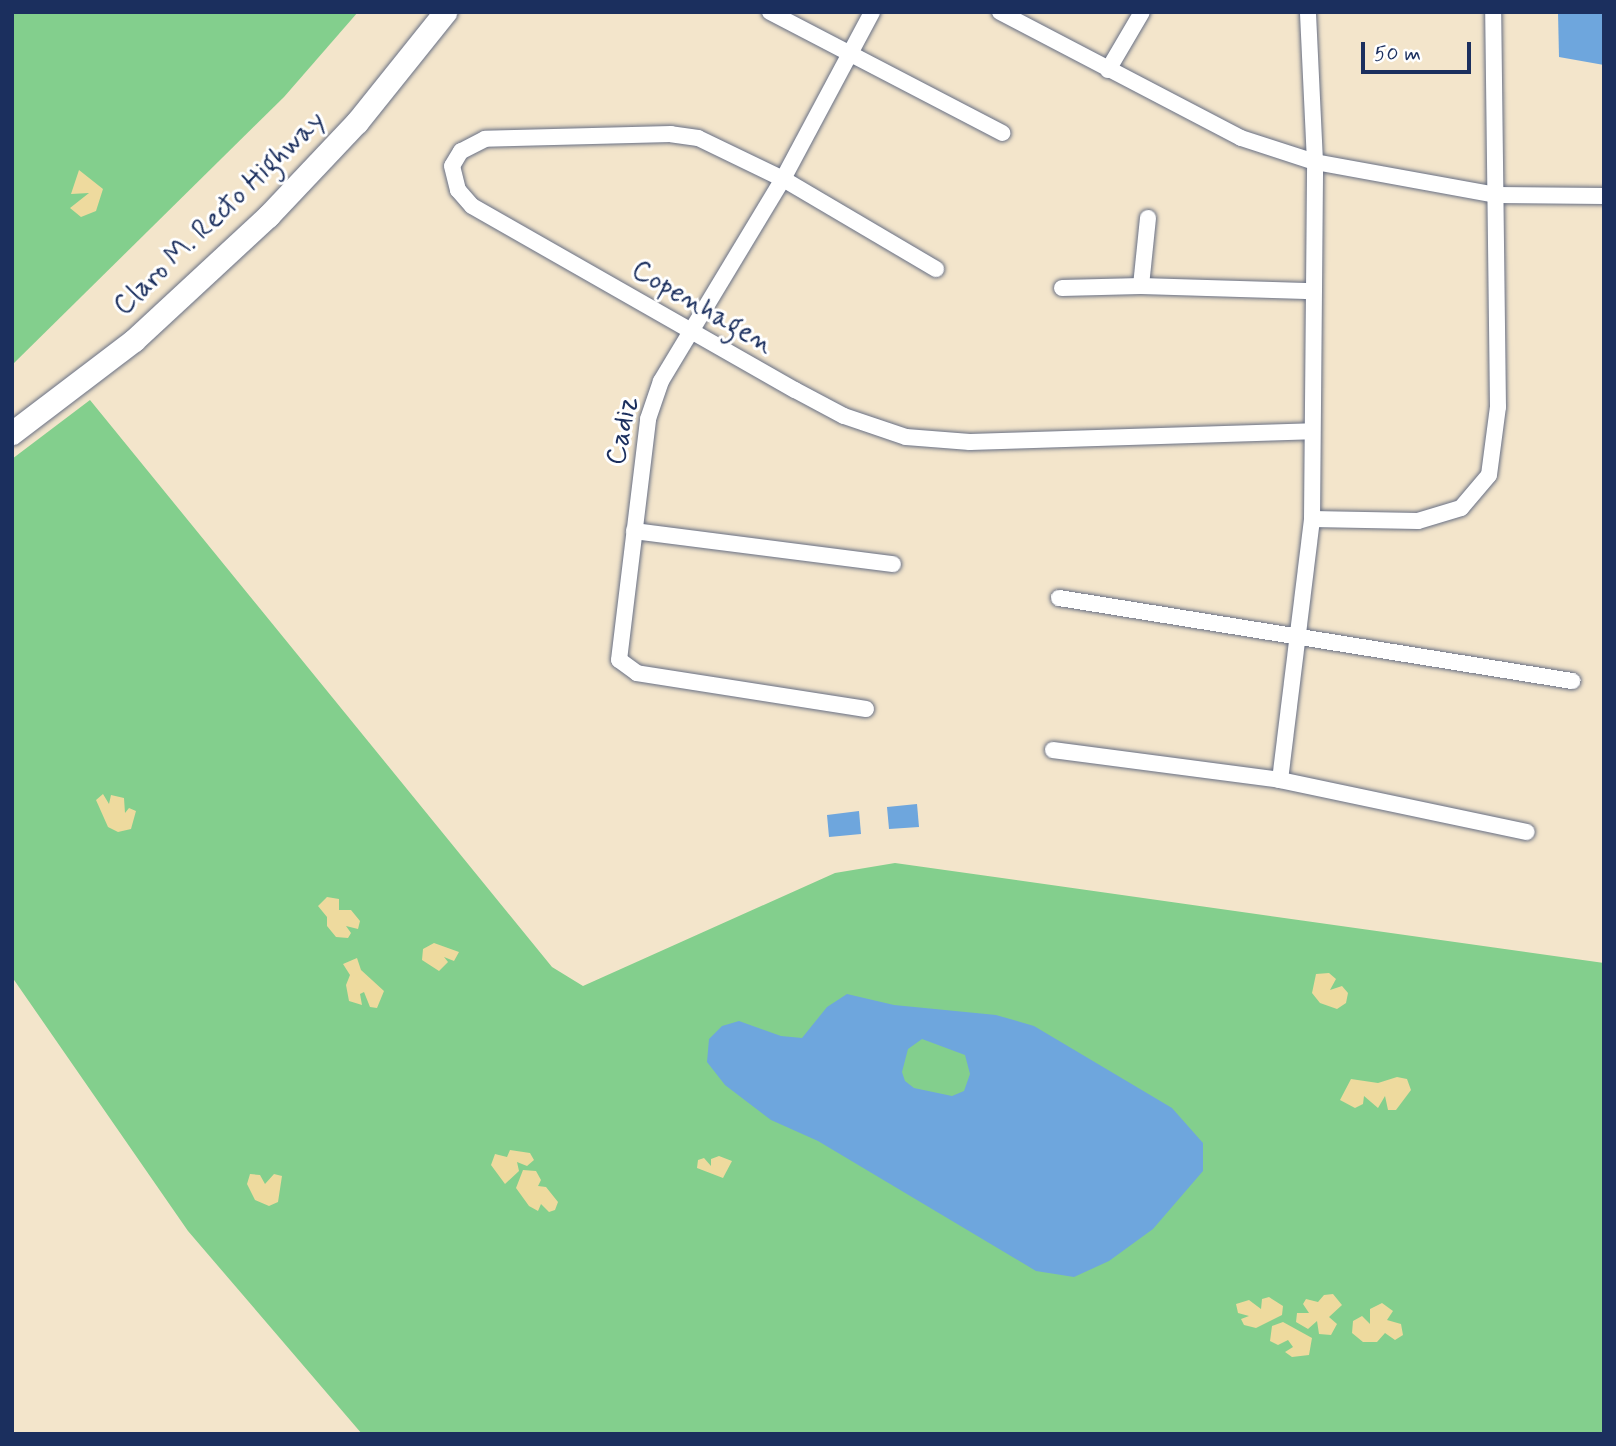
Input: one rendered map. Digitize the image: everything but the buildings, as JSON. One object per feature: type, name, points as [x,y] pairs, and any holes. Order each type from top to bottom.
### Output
[{"type":"main road","name":"Claro M. Recto Highway","points":[[12,433],[134,340],[268,216],[365,113],[445,12]]},
{"type":"street","points":[[770,12],[1002,133]]},
{"type":"street","name":"Cadiz","points":[[866,709],[626,668],[620,660],[648,419],[661,381],[783,179],[853,56],[872,12]]},
{"type":"street","points":[[1000,12],[1241,138],[1315,162],[1497,195],[1604,196]]},
{"type":"street","points":[[1108,70],[1142,12]]},
{"type":"street","points":[[1280,780],[1300,636],[1312,519],[1315,162],[1308,12]]},
{"type":"street","points":[[1312,519],[1418,521],[1461,508],[1489,475],[1498,407],[1493,12]]},
{"type":"street","name":"Copenhagen","points":[[936,269],[783,179],[698,138],[671,134],[485,139],[461,151],[452,166],[458,190],[472,206],[844,416],[906,437],[970,442],[1312,431]]},
{"type":"street","points":[[1141,286],[1148,218]]},
{"type":"street","points":[[1062,288],[1141,286],[1314,291]]},
{"type":"street","points":[[634,531],[893,564]]},
{"type":"street","points":[[1059,598],[1572,681]]},
{"type":"street","points":[[1053,750],[1280,780],[1527,832]]},
{"type":"green space","points":[[12,12],[358,12],[284,97],[12,365]]},
{"type":"green space","points":[[90,400],[552,967],[583,986],[835,873],[895,863],[1604,963],[1604,1434],[362,1434],[188,1231],[12,977],[12,459]]},
{"type":"sand","points":[[79,170],[103,189],[96,211],[81,217],[70,208],[89,193],[71,194]]},
{"type":"sand","points":[[103,794],[109,804],[111,795],[124,798],[125,813],[129,808],[136,811],[131,829],[118,832],[108,827],[96,800]]},
{"type":"sand","points":[[327,897],[339,899],[339,910],[351,910],[360,921],[358,929],[346,926],[351,933],[348,938],[336,937],[327,926],[327,917],[318,906]]},
{"type":"sand","points":[[434,943],[459,952],[454,961],[444,957],[448,962],[439,971],[422,960],[423,949]]},
{"type":"sand","points":[[357,958],[361,970],[384,991],[377,1008],[370,1007],[364,992],[360,994],[362,1005],[349,1001],[346,985],[350,975],[343,964]]},
{"type":"sand","points":[[1329,973],[1336,979],[1330,990],[1342,986],[1348,993],[1346,1003],[1337,1009],[1320,1003],[1312,993],[1316,974]]},
{"type":"sand","points":[[1397,1077],[1407,1079],[1411,1090],[1396,1110],[1388,1110],[1385,1096],[1378,1108],[1364,1096],[1363,1104],[1355,1108],[1340,1100],[1351,1079],[1378,1083]]},
{"type":"sand","points":[[510,1150],[530,1153],[534,1160],[527,1166],[517,1162],[519,1171],[505,1184],[491,1165],[495,1154],[507,1157]]},
{"type":"sand","points":[[719,1156],[732,1161],[723,1178],[697,1168],[698,1160],[704,1158],[711,1166],[711,1159]]},
{"type":"sand","points":[[523,1170],[536,1171],[541,1180],[538,1186],[546,1187],[558,1202],[555,1210],[549,1212],[541,1204],[538,1211],[529,1206],[516,1188]]},
{"type":"sand","points":[[250,1174],[260,1175],[265,1184],[274,1174],[282,1176],[278,1202],[269,1206],[255,1200],[247,1184]]},
{"type":"sand","points":[[1333,1294],[1342,1305],[1329,1317],[1337,1324],[1331,1335],[1319,1334],[1317,1321],[1308,1329],[1296,1322],[1297,1313],[1309,1313],[1303,1304],[1306,1299],[1318,1302],[1324,1295]]},
{"type":"sand","points":[[1269,1297],[1283,1306],[1282,1315],[1256,1328],[1244,1325],[1241,1319],[1249,1316],[1238,1313],[1236,1304],[1249,1300],[1261,1309],[1262,1299]]},
{"type":"sand","points":[[1382,1303],[1393,1311],[1387,1320],[1401,1324],[1403,1335],[1395,1340],[1385,1333],[1377,1342],[1363,1342],[1352,1333],[1353,1321],[1362,1316],[1370,1324],[1370,1309]]},
{"type":"sand","points":[[1283,1322],[1312,1338],[1309,1355],[1292,1357],[1285,1352],[1293,1347],[1288,1340],[1278,1345],[1270,1341],[1272,1326]]},
{"type":"water","points":[[1558,12],[1604,12],[1604,65],[1559,57]]},
{"type":"water","points":[[917,804],[919,827],[889,829],[887,807]]},
{"type":"water","points":[[859,811],[861,834],[829,837],[827,815]]},
{"type":"water","points":[[847,994],[894,1005],[996,1015],[1034,1026],[1172,1108],[1203,1143],[1203,1171],[1153,1229],[1109,1261],[1074,1277],[1036,1271],[818,1141],[771,1120],[725,1085],[707,1062],[709,1039],[722,1026],[739,1021],[781,1036],[802,1038],[827,1007]],"holes":[[[922,1039],[965,1055],[970,1074],[964,1091],[952,1096],[914,1088],[905,1081],[902,1072],[908,1049]]]}]
